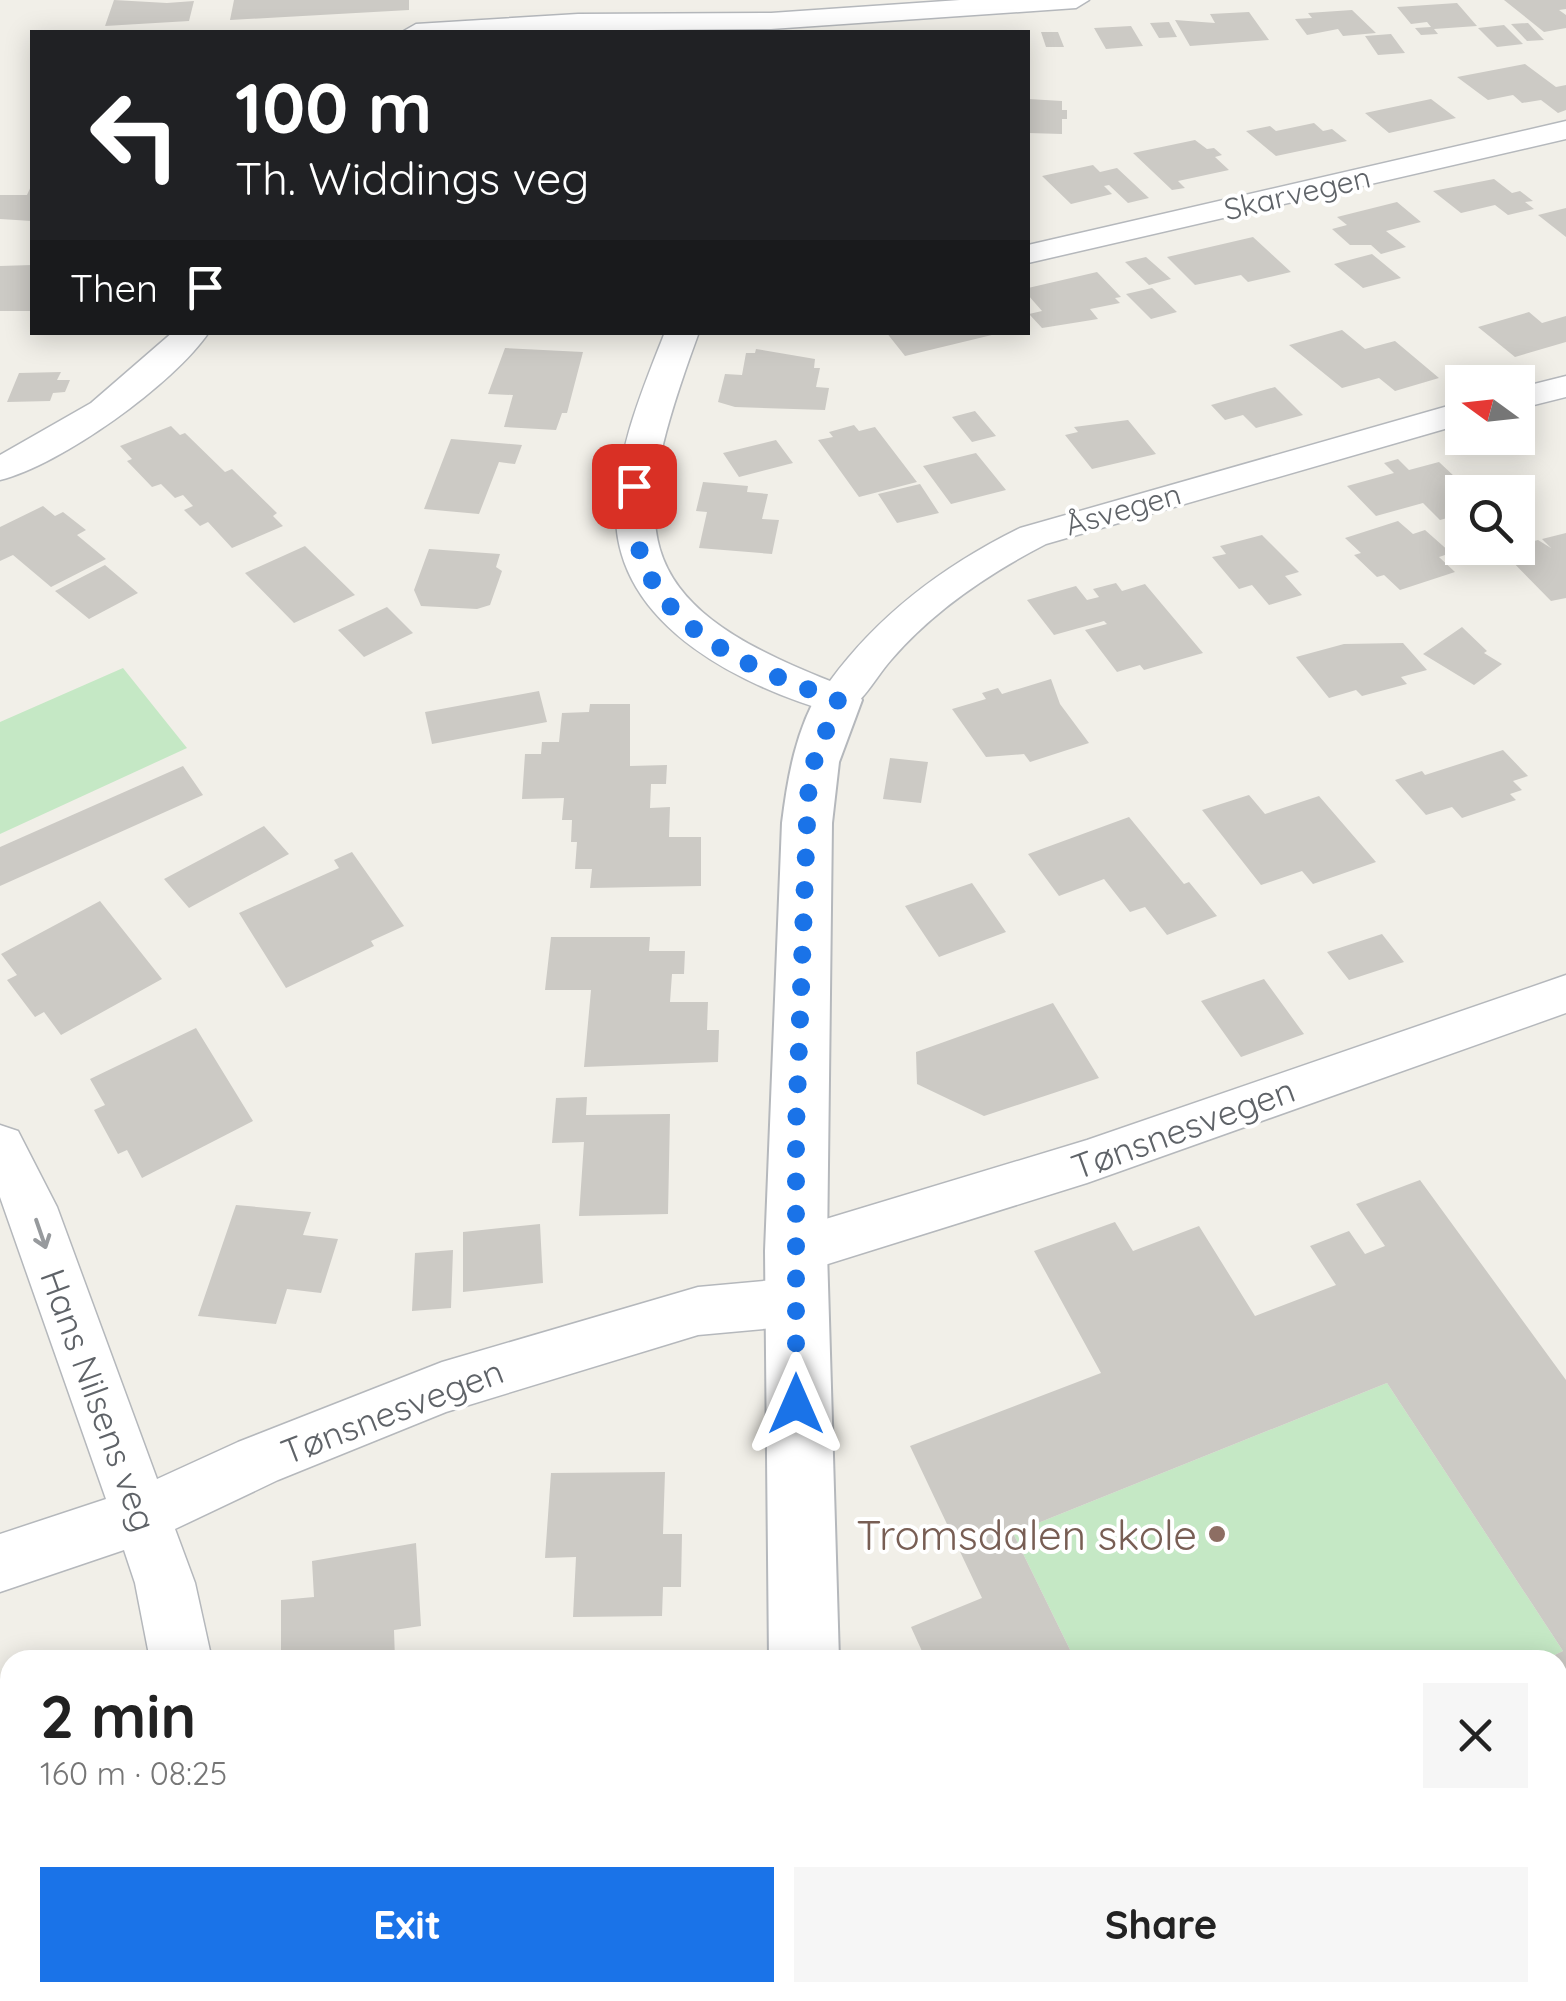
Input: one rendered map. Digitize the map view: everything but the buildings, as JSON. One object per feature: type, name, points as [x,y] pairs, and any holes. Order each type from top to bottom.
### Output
[{"type":"street","points":[[448,30],[773,18],[1076,0]]},
{"type":"street","name":"Skarvegen","points":[[1030,254],[1566,130]]},
{"type":"street","points":[[0,469],[98,417],[135,389],[190,335]]},
{"type":"street","points":[[681,335],[650,418],[634,486],[632,526],[644,572],[668,604],[716,644],[770,674],[838,700],[814,762],[808,795],[796,1129],[804,1650]]},
{"type":"street","points":[[1535,394],[1566,386]]},
{"type":"street","name":"Åsvegen","points":[[838,700],[876,648],[920,606],[978,565],[1033,536],[1445,418]]},
{"type":"street","name":"Tønsnesvegen","points":[[0,1562],[140,1516],[258,1461],[460,1382],[698,1311],[796,1276],[915,1219],[1090,1162],[1566,994]]},
{"type":"street","name":"Hans Nilsens veg","points":[[0,1146],[31,1207],[165,1583],[179,1650]]},
{"type":"green space","points":[[123,668],[187,748],[0,834],[0,722]]},
{"type":"green space","points":[[1387,1383],[1562,1650],[1070,1650],[1013,1533]]},
{"type":"place","name":"Tromsdalen skole","points":[[1217,1534]]},
{"type":"route","points":[[634,486],[632,526],[637,552],[644,572],[668,604],[686,622],[744,660],[838,700],[814,762],[806,823],[806,926],[796,1129],[796,1404]]}]
